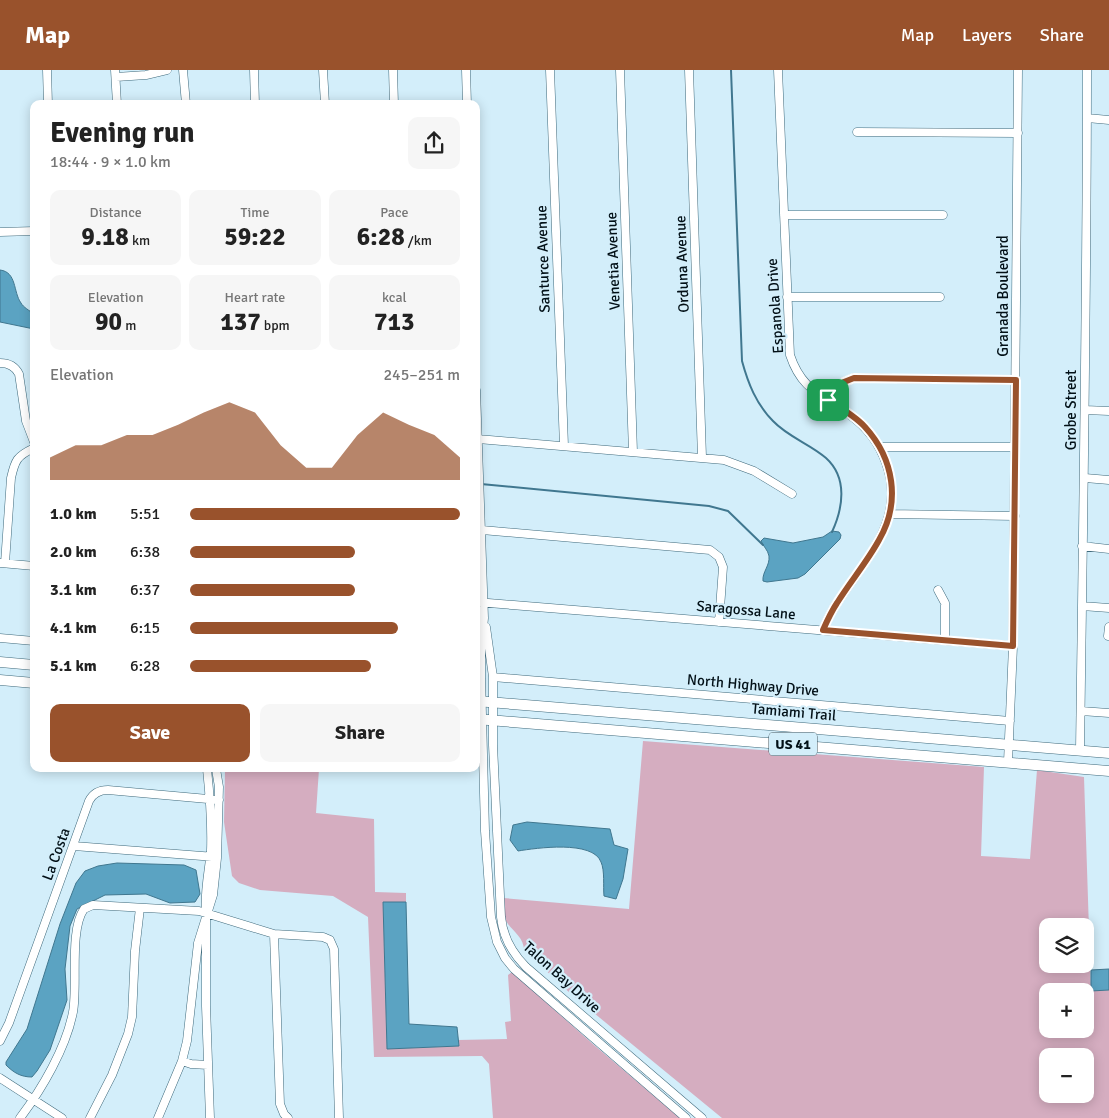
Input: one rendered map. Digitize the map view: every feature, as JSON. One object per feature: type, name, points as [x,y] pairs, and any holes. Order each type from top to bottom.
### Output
[{"type":"main road","points":[[0,662],[30,665]]},
{"type":"main road","points":[[0,680],[30,683]]},
{"type":"main road","name":"Tamiami Trail","points":[[480,701],[1109,753]]},
{"type":"main road","name":"US 41","points":[[484,719],[1109,771]]},
{"type":"street","points":[[47,70],[48,100]]},
{"type":"street","points":[[117,100],[116,74],[146,75],[167,70]]},
{"type":"street","points":[[183,70],[186,100]]},
{"type":"street","points":[[254,70],[255,100]]},
{"type":"street","points":[[323,70],[325,100]]},
{"type":"street","points":[[392,70],[394,100]]},
{"type":"street","points":[[466,70],[467,100]]},
{"type":"street","name":"Santurce Avenue","points":[[550,70],[564,446]]},
{"type":"street","name":"Venetia Avenue","points":[[620,70],[632,452]]},
{"type":"street","name":"Orduna Avenue","points":[[688,70],[702,458]]},
{"type":"street","name":"Espanola Drive","points":[[778,70],[789,346],[793,364],[808,387],[864,426],[881,448],[891,482],[890,514],[879,540],[836,604],[823,630]]},
{"type":"street","name":"Granada Boulevard","points":[[1008,762],[1013,646],[1015,516],[1018,70]]},
{"type":"street","name":"Grobe Street","points":[[1080,750],[1082,546],[1085,478],[1088,70]]},
{"type":"street","points":[[1087,118],[1109,120]]},
{"type":"street","points":[[857,132],[1018,133]]},
{"type":"street","points":[[784,215],[943,215]]},
{"type":"street","points":[[0,232],[30,231]]},
{"type":"street","points":[[787,297],[940,297]]},
{"type":"street","points":[[1,363],[12,365],[19,374],[26,421],[30,432]]},
{"type":"street","points":[[828,400],[844,382],[854,378],[1016,380]]},
{"type":"street","points":[[1085,410],[1109,411]]},
{"type":"street","points":[[480,439],[724,460],[754,471],[792,494]]},
{"type":"street","points":[[881,448],[1015,447]]},
{"type":"street","points":[[30,450],[21,454],[14,464],[3,563],[30,566]]},
{"type":"street","points":[[1085,478],[1109,480]]},
{"type":"street","points":[[480,491],[482,530],[480,602],[490,650],[493,678],[493,702],[484,719]]},
{"type":"street","points":[[890,514],[1015,516]]},
{"type":"street","points":[[482,530],[704,549],[714,552],[719,557],[723,569],[718,622]]},
{"type":"street","points":[[1082,546],[1109,549]]},
{"type":"street","points":[[938,590],[945,603],[945,640]]},
{"type":"street","name":"Saragossa Lane","points":[[480,602],[1013,646]]},
{"type":"street","points":[[1082,606],[1109,608]]},
{"type":"street","points":[[480,658],[484,618]]},
{"type":"street","points":[[1108,636],[1109,627]]},
{"type":"street","points":[[0,638],[30,641]]},
{"type":"street","name":"North Highway Drive","points":[[493,678],[1010,721]]},
{"type":"street","points":[[480,705],[484,719]]},
{"type":"street","points":[[1081,711],[1109,713]]},
{"type":"street","name":"Talon Bay Drive","points":[[484,719],[485,831],[491,917],[494,936],[500,948],[514,969],[686,1118]]},
{"type":"street","name":"Talon Bay Drive","points":[[484,719],[500,917],[508,943],[515,955],[526,967],[702,1118]]},
{"type":"street","points":[[208,772],[215,800]]},
{"type":"street","points":[[158,1118],[182,1061],[190,1025],[198,943],[213,895],[215,800],[219,782],[217,772]]},
{"type":"street","name":"La Costa","points":[[0,1041],[9,1023],[90,799],[95,793],[100,791],[215,800]]},
{"type":"street","points":[[74,846],[214,857]]},
{"type":"street","points":[[20,1118],[33,1099],[60,1049],[72,1019],[75,1002],[76,941],[79,921],[82,912],[86,908],[93,906],[206,913],[274,934],[325,938],[331,941],[333,946],[339,1118]]},
{"type":"street","points":[[90,1118],[112,1075],[128,1034],[132,1017],[134,950],[140,908]]},
{"type":"street","points":[[206,913],[206,1006],[210,1118]]},
{"type":"street","points":[[274,934],[280,1104],[288,1118]]},
{"type":"street","points":[[182,1061],[208,1065]]},
{"type":"street","points":[[0,1078],[62,1118]]},
{"type":"shaded area","points":[[643,741],[984,767],[981,856],[1030,859],[1037,770],[1084,777],[1089,918],[1039,918],[1039,973],[1090,973],[1091,983],[1039,983],[1039,1038],[1094,1038],[1094,991],[1109,990],[1109,1118],[722,1118],[572,995],[524,950],[522,941],[504,917],[503,898],[629,909]]},
{"type":"shaded area","points":[[225,772],[319,772],[316,813],[374,819],[375,892],[406,893],[406,902],[383,903],[387,1049],[459,1046],[458,1040],[507,1039],[505,1022],[511,1021],[508,975],[512,972],[680,1118],[493,1118],[489,1064],[482,1056],[374,1057],[368,917],[333,896],[260,890],[239,883],[232,876],[224,822]]},
{"type":"water","points":[[0,270],[9,274],[12,278],[18,299],[30,311],[30,328],[0,322]]},
{"type":"water","points":[[832,531],[839,532],[841,535],[840,539],[805,574],[798,578],[763,581],[769,560],[768,552],[761,541],[764,538],[793,543],[823,537]]},
{"type":"water","points":[[527,822],[610,829],[614,845],[628,849],[623,879],[616,899],[604,896],[602,866],[596,855],[576,848],[563,847],[518,851],[510,840],[513,825]]},
{"type":"water","points":[[117,863],[184,865],[196,870],[200,894],[195,902],[170,903],[146,894],[105,895],[77,909],[70,926],[65,969],[67,1000],[50,1050],[32,1077],[18,1074],[6,1065],[6,1062],[27,1029],[60,924],[76,883],[85,871],[98,866]]},
{"type":"water","points":[[383,902],[406,902],[409,1024],[457,1027],[459,1046],[387,1049]]},
{"type":"water","points":[[1109,969],[1109,990],[1094,991],[1094,983],[1091,983],[1091,973],[1094,973],[1094,970]]},
{"type":"waterway","points":[[731,70],[742,361],[753,393],[767,414],[785,432],[826,458],[838,475],[841,503],[832,532]]},
{"type":"waterway","points":[[481,484],[709,506],[728,511],[763,545]]},
{"type":"route","points":[[854,378],[1016,380],[1013,646],[823,630],[836,604],[886,528],[892,496],[889,470],[881,448],[864,426],[828,400],[844,382],[854,378]]}]
